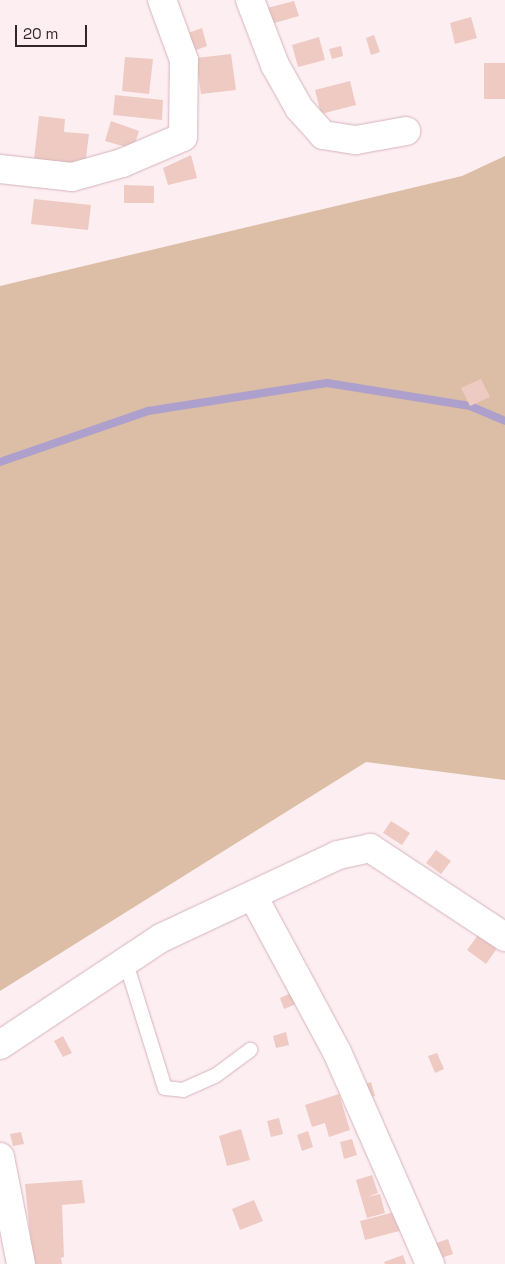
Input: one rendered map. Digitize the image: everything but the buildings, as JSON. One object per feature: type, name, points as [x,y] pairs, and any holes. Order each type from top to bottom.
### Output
[{"type":"street","points":[[0,169],[72,177],[122,163],[183,137],[184,60],[162,0]]},
{"type":"street","points":[[250,0],[275,65],[300,108],[323,136],[356,140],[406,132]]},
{"type":"street","points":[[0,1045],[126,963],[160,938],[338,855],[370,848],[505,936]]},
{"type":"street","points":[[253,896],[337,1052],[430,1264]]},
{"type":"street","points":[[0,1157],[21,1264]]},
{"type":"lane","points":[[126,963],[165,1088],[183,1090],[215,1076],[250,1050]]},
{"type":"shaded area","points":[[505,156],[505,780],[366,762],[0,991],[0,286],[462,176]]},
{"type":"waterway","points":[[0,462],[148,411],[327,383],[470,406],[505,421]]}]
